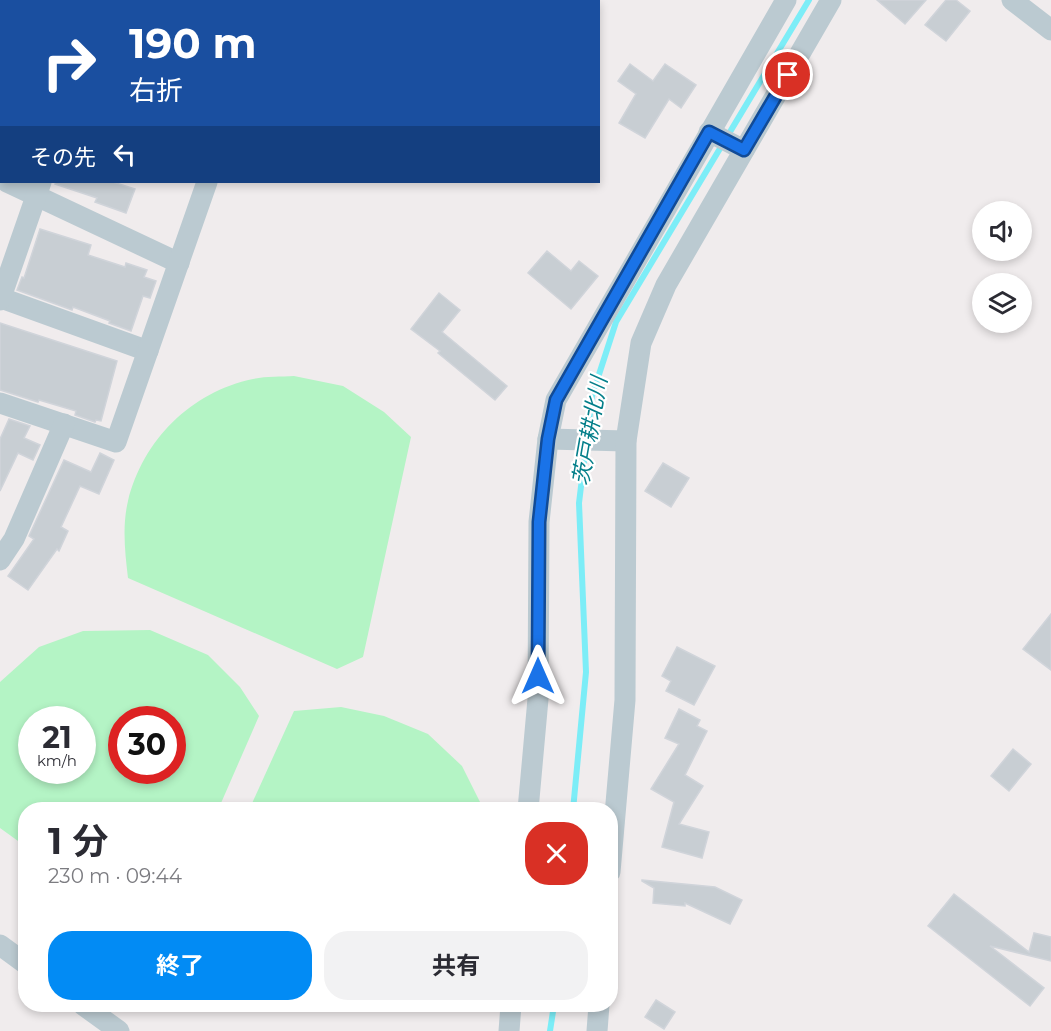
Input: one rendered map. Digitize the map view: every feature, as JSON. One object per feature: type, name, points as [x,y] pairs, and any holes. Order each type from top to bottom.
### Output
[{"type":"street","points":[[616,802],[625,700],[626,441],[641,343],[786,0]]},
{"type":"street","points":[[529,802],[538,699],[539,522],[548,439],[556,400],[727,141],[831,0]]},
{"type":"street","points":[[1012,0],[1051,30]]},
{"type":"street","points":[[12,183],[39,189],[179,262]]},
{"type":"street","points":[[0,403],[116,442],[207,183]]},
{"type":"street","points":[[39,189],[0,299],[148,351]]},
{"type":"street","points":[[0,560],[14,540],[64,424]]},
{"type":"street","points":[[548,439],[626,441]]},
{"type":"street","points":[[0,945],[18,958]]},
{"type":"street","points":[[93,1012],[119,1031]]},
{"type":"street","points":[[509,1031],[511,1012]]},
{"type":"street","points":[[597,1031],[598,1012]]},
{"type":"green space","points":[[294,376],[343,386],[384,412],[411,437],[363,657],[337,669],[128,578],[125,549],[126,510],[135,479],[158,439],[190,407],[230,385],[253,379]]},
{"type":"green space","points":[[150,630],[208,655],[240,687],[259,716],[221,802],[18,802],[18,841],[0,828],[0,682],[39,647],[83,631]]},
{"type":"green space","points":[[341,707],[384,716],[428,734],[462,766],[480,802],[253,802],[294,711]]},
{"type":"building","points":[[877,0],[926,0],[905,24]]},
{"type":"building","points":[[946,0],[956,0],[970,11],[946,41],[925,25]]},
{"type":"building","points":[[630,64],[653,81],[665,64],[696,85],[681,108],[669,99],[645,138],[619,123],[636,94],[618,81]]},
{"type":"building","points":[[116,183],[135,189],[126,213],[95,202],[97,198],[55,184]]},
{"type":"building","points":[[40,229],[91,245],[88,255],[125,267],[126,263],[147,270],[144,277],[156,281],[150,298],[143,296],[131,331],[73,307],[72,310],[17,290],[22,277],[24,278]]},
{"type":"building","points":[[547,251],[571,271],[579,261],[598,276],[571,309],[528,273]]},
{"type":"building","points":[[439,293],[460,310],[442,332],[507,386],[495,400],[438,353],[440,351],[411,329]]},
{"type":"building","points":[[0,323],[117,361],[101,421],[96,420],[95,422],[75,415],[76,411],[0,390]]},
{"type":"building","points":[[9,419],[30,426],[24,438],[40,445],[33,460],[18,453],[0,491],[0,439]]},
{"type":"building","points":[[100,453],[114,460],[99,494],[80,486],[61,527],[68,531],[59,551],[57,549],[28,590],[8,576],[34,539],[29,536],[64,460],[91,472]]},
{"type":"building","points":[[663,463],[689,478],[671,507],[645,491]]},
{"type":"building","points":[[1051,614],[1051,670],[1023,649]]},
{"type":"building","points":[[677,647],[715,666],[694,705],[666,691],[671,681],[662,676]]},
{"type":"building","points":[[679,709],[700,720],[697,726],[707,731],[685,775],[703,786],[679,824],[709,832],[702,858],[662,847],[674,802],[651,789],[679,744],[665,738]]},
{"type":"building","points":[[1013,749],[1031,764],[1009,791],[991,776]]},
{"type":"building","points":[[642,880],[715,887],[742,900],[730,924],[685,903],[685,906],[653,903],[654,888]]},
{"type":"building","points":[[954,894],[1029,952],[1034,933],[1051,937],[1051,961],[990,946],[1044,988],[1030,1006],[928,926]]},
{"type":"building","points":[[656,1000],[675,1012],[664,1029],[645,1017]]},
{"type":"waterway","name":"茨戸耕北川","points":[[574,802],[586,672],[579,503],[592,396],[616,322],[809,0]]},
{"type":"waterway","name":"茨戸耕北川","points":[[550,1031],[553,1012]]},
{"type":"route","points":[[538,676],[539,522],[548,439],[556,400],[709,132],[744,150],[788,75]]}]
